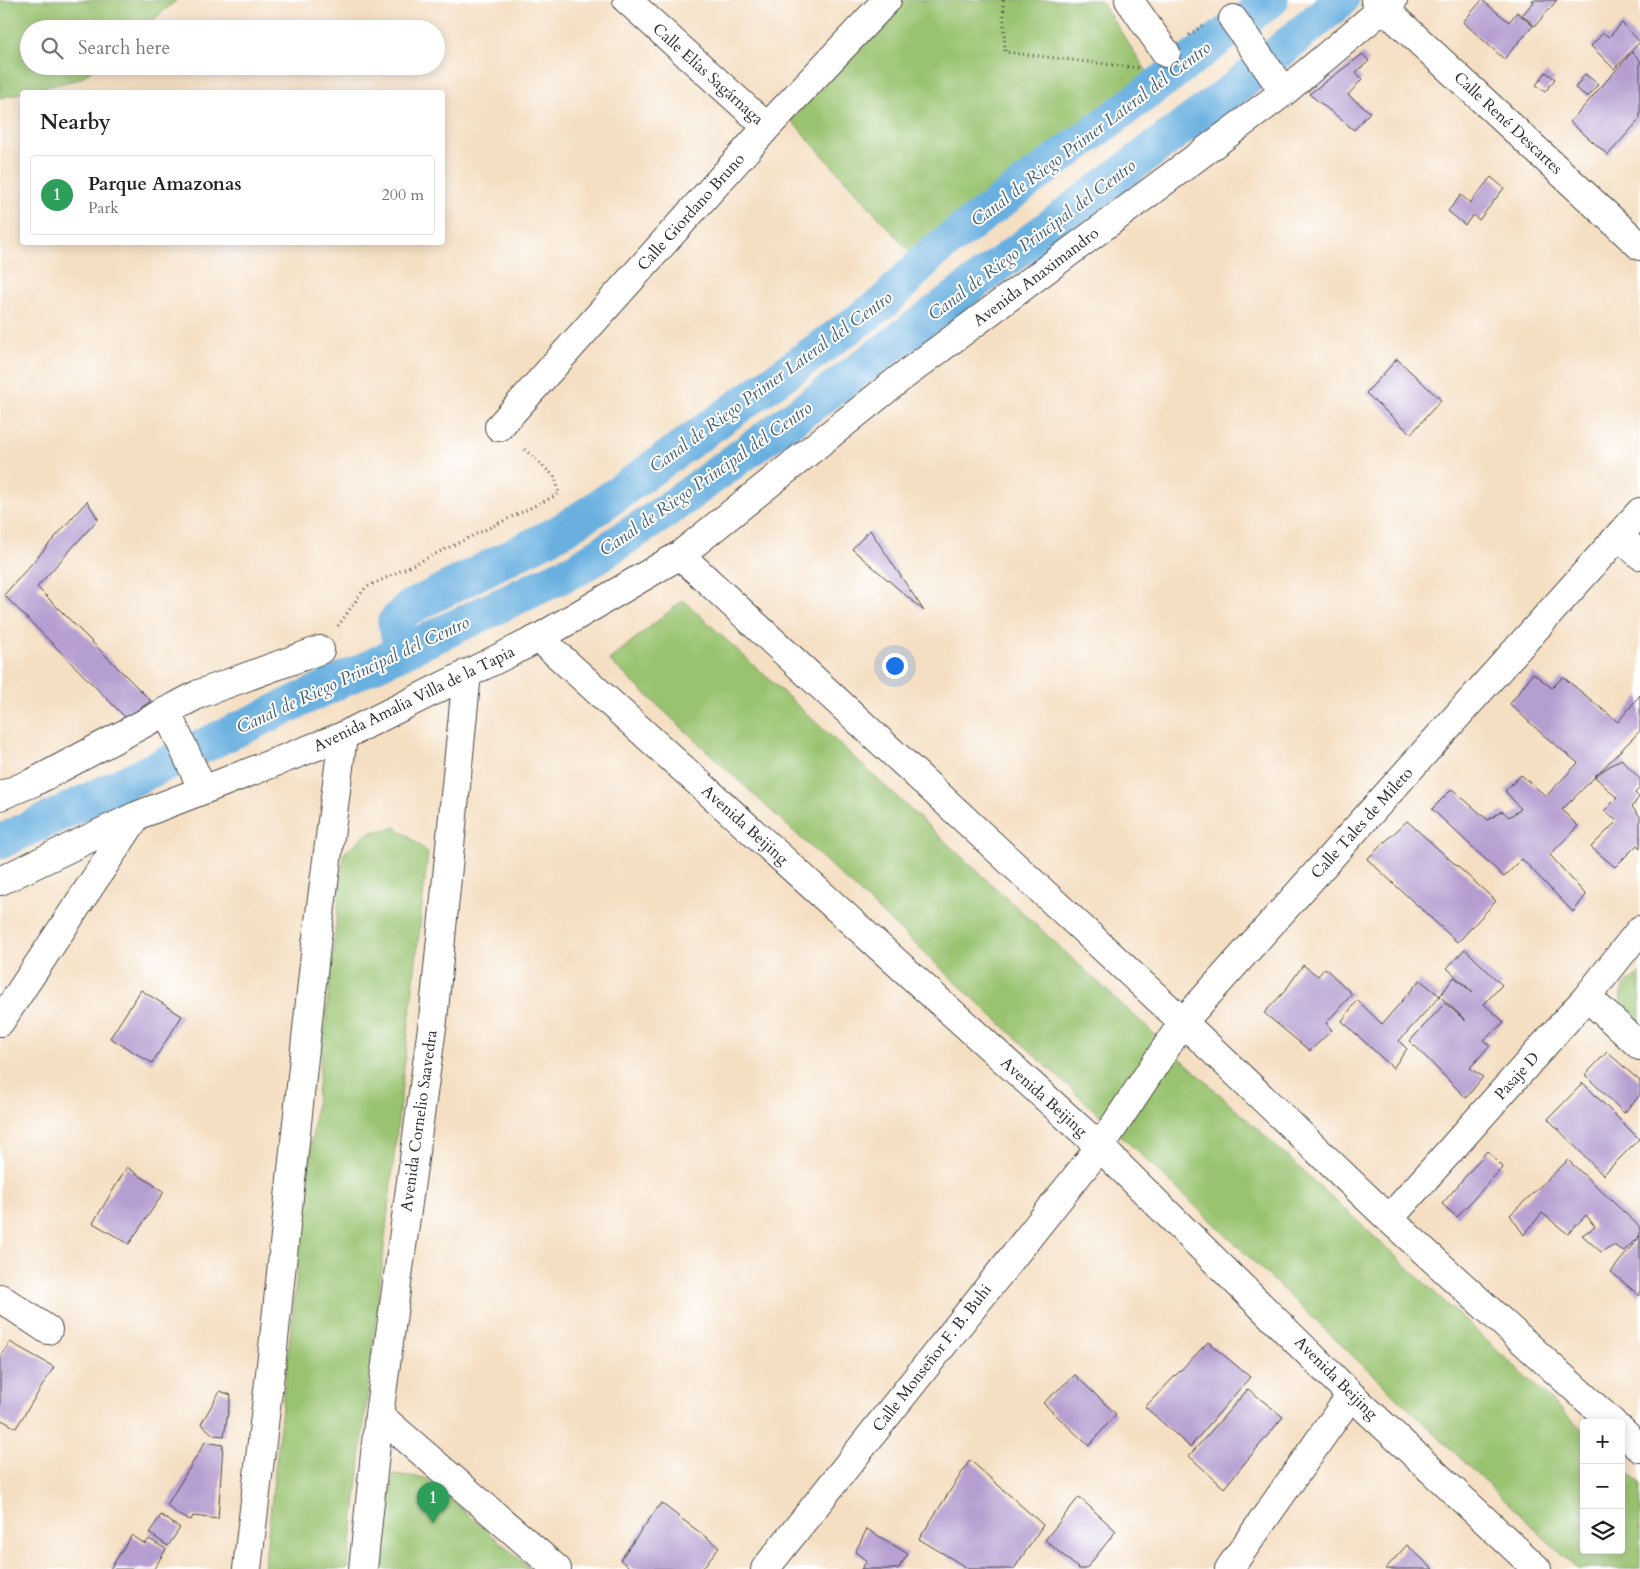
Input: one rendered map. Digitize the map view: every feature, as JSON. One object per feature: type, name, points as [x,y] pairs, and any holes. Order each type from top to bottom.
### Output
[{"type":"street","name":"Calle Elías Sagárnaga","points":[[627,0],[767,127]]},
{"type":"street","name":"Calle Giordano Bruno","points":[[499,427],[767,127],[887,0]]},
{"type":"street","points":[[1130,0],[1155,61]]},
{"type":"street","name":"Avenida Anaximandro","points":[[680,555],[898,380],[1384,3]]},
{"type":"street","name":"Calle René Descartes","points":[[1384,3],[1640,246]]},
{"type":"street","points":[[1233,19],[1279,84]]},
{"type":"street","name":"Calle Tales de Mileto","points":[[1100,1147],[1183,1022],[1640,512]]},
{"type":"street","points":[[1618,536],[1640,555]]},
{"type":"street","points":[[680,555],[1183,1022],[1388,1219],[1609,1419]]},
{"type":"street","name":"Avenida Amalia Villa de la Tapia","points":[[3,875],[136,816],[198,779],[344,736],[539,638],[680,555]]},
{"type":"street","name":"Avenida Beijing","points":[[539,638],[1100,1147],[1351,1396],[1537,1569]]},
{"type":"street","points":[[0,796],[170,719],[199,694],[320,650]]},
{"type":"street","name":"Avenida Cornelio Saavedra","points":[[363,1569],[379,1415],[433,1020],[467,673]]},
{"type":"street","points":[[170,719],[198,779]]},
{"type":"street","points":[[246,1569],[273,1348],[316,945],[344,736]]},
{"type":"street","points":[[0,1022],[136,816]]},
{"type":"street","name":"Pasaje D","points":[[1388,1219],[1588,997],[1639,934]]},
{"type":"street","points":[[1588,997],[1640,1046]]},
{"type":"street","name":"Calle Monseñor F. B. Buhi","points":[[765,1569],[1100,1147]]},
{"type":"street","points":[[0,1298],[48,1330]]},
{"type":"street","points":[[1229,1569],[1351,1396]]},
{"type":"street","points":[[379,1415],[557,1569]]},
{"type":"street","points":[[1625,1434],[1640,1448]]},
{"type":"path","points":[[1003,0],[1005,52],[1155,61]]},
{"type":"path","points":[[320,650],[365,588],[559,494],[555,477],[499,427]]},
{"type":"green space","points":[[0,0],[177,0],[153,20],[20,20],[20,75],[85,75],[80,79],[34,90],[20,90],[20,93],[0,98]]},
{"type":"green space","points":[[904,0],[1100,0],[1151,78],[910,252],[791,120]]},
{"type":"green space","points":[[683,600],[1580,1427],[1580,1554],[1625,1554],[1625,1470],[1640,1484],[1640,1569],[1577,1569],[1112,1127],[609,660]]},
{"type":"green space","points":[[396,827],[428,853],[348,1569],[264,1569],[344,853],[368,833]]},
{"type":"green space","points":[[1640,974],[1640,1025],[1625,1009],[1621,999],[1623,988]]},
{"type":"green space","points":[[393,1474],[426,1478],[531,1569],[382,1569]]},
{"type":"building","points":[[1482,0],[1509,22],[1517,12],[1533,26],[1504,59],[1463,22]]},
{"type":"building","points":[[1532,0],[1557,0],[1535,26],[1522,15],[1534,2]]},
{"type":"building","points":[[1622,23],[1640,42],[1614,69],[1591,46],[1603,33],[1609,37]]},
{"type":"building","points":[[1632,52],[1640,60],[1640,119],[1608,155],[1570,122]]},
{"type":"building","points":[[1363,54],[1369,61],[1356,72],[1362,79],[1348,95],[1370,112],[1354,130],[1309,94]]},
{"type":"building","points":[[1546,72],[1555,79],[1545,92],[1536,85]]},
{"type":"building","points":[[1585,74],[1598,84],[1588,97],[1575,88]]},
{"type":"building","points":[[1491,177],[1504,188],[1479,220],[1473,215],[1465,225],[1448,211],[1461,195],[1470,203]]},
{"type":"building","points":[[1397,359],[1441,400],[1411,434],[1366,393]]},
{"type":"building","points":[[87,501],[98,519],[37,587],[151,701],[126,718],[4,595]]},
{"type":"building","points":[[870,530],[924,611],[852,549]]},
{"type":"building","points":[[1533,673],[1552,688],[1563,677],[1618,722],[1640,695],[1640,731],[1562,810],[1578,826],[1550,855],[1586,895],[1573,912],[1522,859],[1504,877],[1432,809],[1452,789],[1488,820],[1502,811],[1509,817],[1521,809],[1505,791],[1521,775],[1546,796],[1578,763],[1542,734],[1510,704]]},
{"type":"building","points":[[1621,759],[1640,779],[1640,788],[1635,793],[1639,797],[1632,807],[1640,816],[1640,848],[1637,845],[1615,867],[1591,847],[1617,821],[1604,811],[1617,798],[1594,776]]},
{"type":"building","points":[[1407,821],[1496,901],[1457,942],[1367,859]]},
{"type":"building","points":[[1465,949],[1502,985],[1484,1004],[1504,1022],[1484,1040],[1490,1045],[1470,1068],[1483,1077],[1466,1098],[1410,1041],[1445,1003],[1466,1021],[1440,996],[1454,977],[1473,993],[1447,968]]},
{"type":"building","points":[[1303,965],[1318,976],[1325,968],[1352,994],[1326,1023],[1332,1030],[1310,1051],[1264,1013],[1284,992]]},
{"type":"building","points":[[1420,980],[1440,996],[1399,1041],[1407,1049],[1393,1068],[1342,1021],[1357,1000],[1382,1024]]},
{"type":"building","points":[[141,990],[182,1016],[152,1063],[110,1038]]},
{"type":"building","points":[[1607,1052],[1640,1081],[1640,1095],[1624,1113],[1585,1075]]},
{"type":"building","points":[[1583,1083],[1639,1139],[1603,1175],[1548,1119]]},
{"type":"building","points":[[1487,1151],[1503,1167],[1457,1217],[1442,1204]]},
{"type":"building","points":[[1568,1160],[1640,1227],[1640,1235],[1624,1251],[1613,1245],[1601,1252],[1582,1235],[1595,1227],[1586,1215],[1568,1234],[1542,1213],[1524,1235],[1510,1215]]},
{"type":"building","points":[[127,1167],[164,1192],[129,1244],[93,1223]]},
{"type":"building","points":[[1640,1236],[1640,1296],[1611,1272]]},
{"type":"building","points":[[10,1342],[54,1367],[16,1428],[0,1419],[0,1358]]},
{"type":"building","points":[[1208,1342],[1250,1377],[1190,1447],[1145,1407]]},
{"type":"building","points":[[1075,1375],[1116,1414],[1089,1446],[1043,1403]]},
{"type":"building","points":[[1248,1389],[1283,1417],[1224,1488],[1189,1456]]},
{"type":"building","points":[[220,1391],[231,1395],[224,1436],[214,1435],[201,1424]]},
{"type":"building","points":[[205,1442],[223,1445],[218,1519],[193,1516],[191,1520],[180,1516],[167,1505]]},
{"type":"building","points":[[970,1460],[1043,1525],[1014,1569],[969,1569],[919,1539]]},
{"type":"building","points":[[1079,1497],[1116,1531],[1086,1569],[1079,1569],[1045,1540]]},
{"type":"building","points":[[661,1503],[719,1547],[702,1569],[632,1569],[620,1560]]},
{"type":"building","points":[[161,1515],[180,1528],[168,1546],[149,1533]]},
{"type":"building","points":[[867,1529],[908,1554],[898,1569],[861,1569],[867,1561],[855,1552]]},
{"type":"building","points":[[132,1535],[145,1544],[149,1539],[166,1549],[154,1569],[110,1569]]},
{"type":"building","points":[[1407,1545],[1433,1569],[1385,1569]]},
{"type":"waterway","name":"Canal de Riego Primer Lateral del Centro","points":[[402,652],[395,622],[407,609],[559,532],[594,510],[883,303],[932,253],[1271,0]]},
{"type":"waterway","name":"Canal de Riego Principal del Centro","points":[[0,842],[579,568],[663,513],[841,383],[1235,88],[1341,0]]},
{"type":"place","name":"Parque Amazonas","points":[[433,1523]]}]
